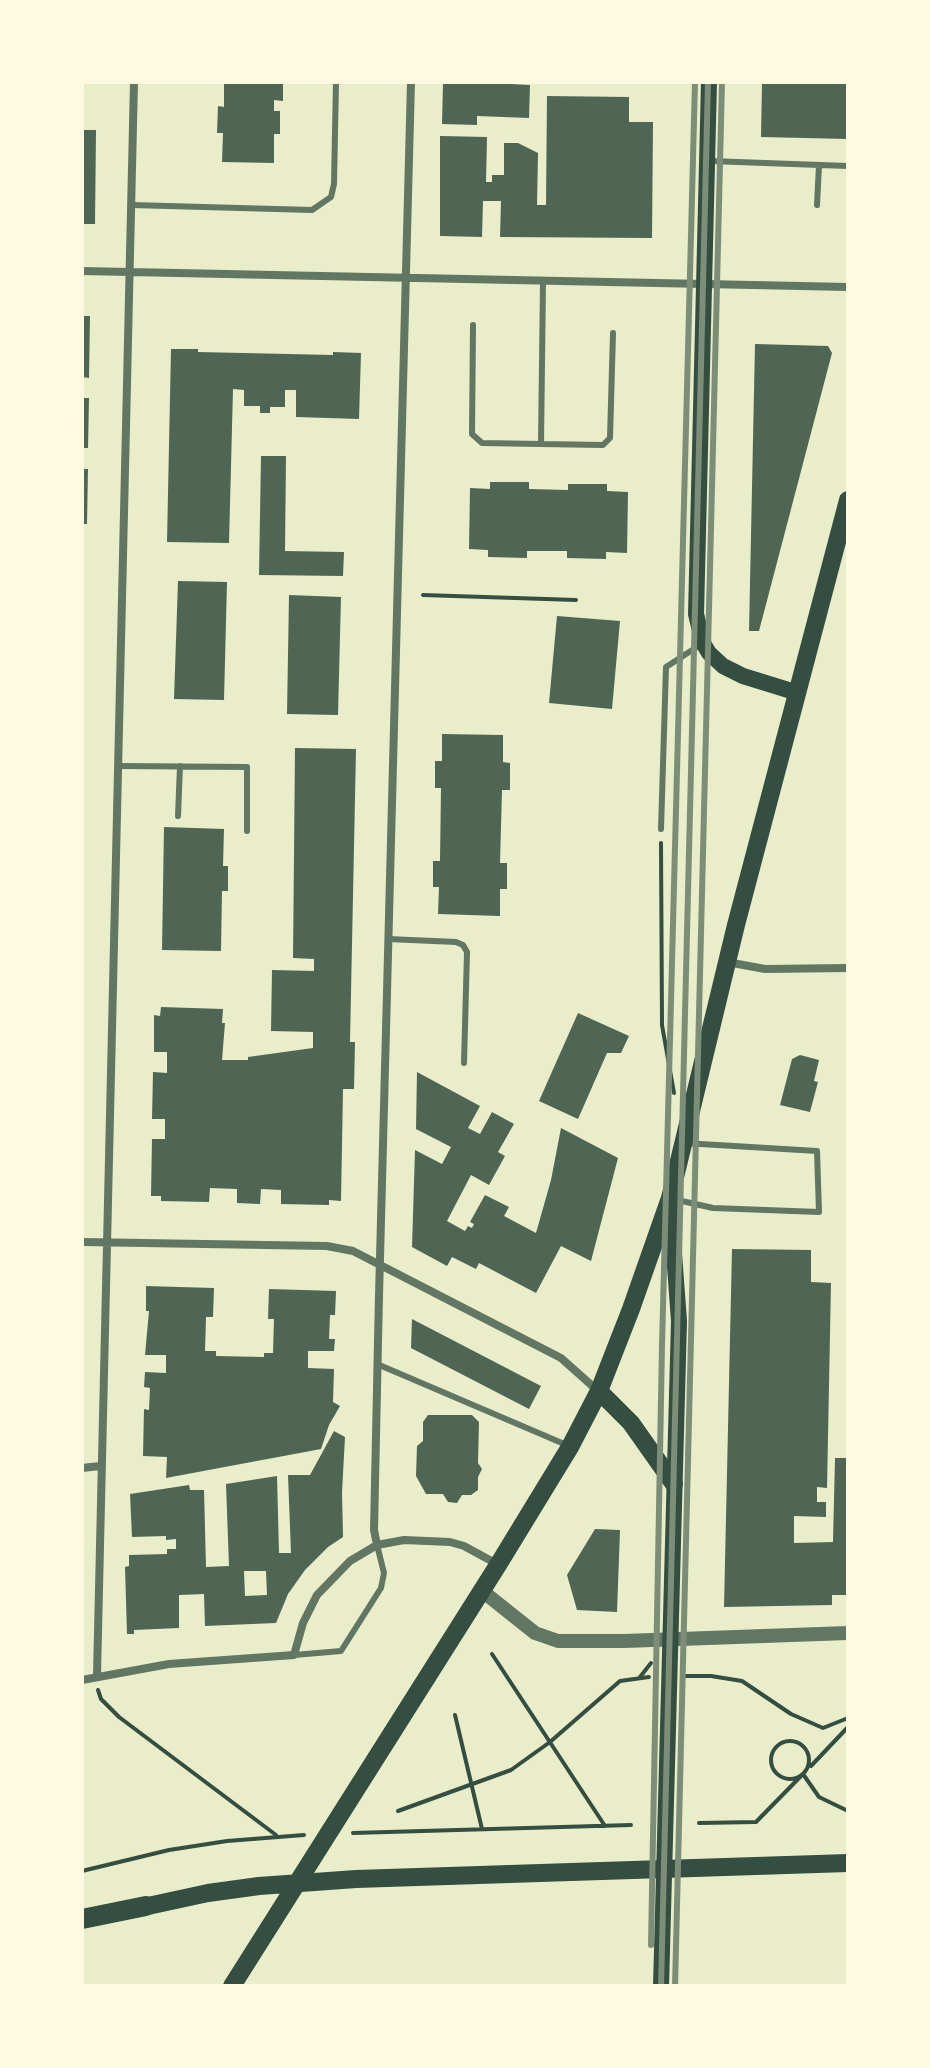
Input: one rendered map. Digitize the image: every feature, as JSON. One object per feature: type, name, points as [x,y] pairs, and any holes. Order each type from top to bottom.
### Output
[{"type":"highway","points":[[82,1922],[146,1906]]},
{"type":"main road","points":[[709,82],[696,614],[703,643],[716,661],[731,671],[798,693]]},
{"type":"main road","points":[[232,1986],[498,1565],[570,1447],[599,1391],[670,1198],[726,962],[848,500]]},
{"type":"main road","points":[[661,1986],[679,1321],[670,1198]]},
{"type":"main road","points":[[599,1391],[631,1423],[674,1484]]},
{"type":"main road","points":[[146,1906],[221,1891],[297,1883],[848,1863]]},
{"type":"street","points":[[97,1675],[134,82]]},
{"type":"street","points":[[377,1545],[374,1530],[377,1364],[411,82]]},
{"type":"street","points":[[82,271],[848,287]]},
{"type":"street","points":[[726,962],[765,969],[848,968]]},
{"type":"street","points":[[82,1242],[327,1246],[353,1251],[561,1358],[599,1391]]},
{"type":"street","points":[[82,1468],[100,1466]]},
{"type":"street","points":[[82,1680],[169,1664],[294,1655],[303,1623],[317,1595],[350,1561],[377,1545],[404,1540],[450,1542],[464,1546],[498,1565]]},
{"type":"street","points":[[481,1590],[546,1638],[568,1642],[848,1633]]},
{"type":"lane","points":[[131,205],[312,210],[331,197],[334,184],[336,82]]},
{"type":"lane","points":[[707,160],[848,166]]},
{"type":"lane","points":[[817,205],[819,165]]},
{"type":"lane","points":[[541,444],[543,281]]},
{"type":"lane","points":[[473,325],[472,434],[482,443],[603,445],[610,438],[613,333]]},
{"type":"lane","points":[[661,829],[666,667],[703,643]]},
{"type":"lane","points":[[118,766],[247,767],[247,831]]},
{"type":"lane","points":[[178,816],[180,766]]},
{"type":"lane","points":[[388,939],[456,942],[463,945],[467,952],[464,1063]]},
{"type":"lane","points":[[670,1198],[713,1208],[819,1212],[817,1151],[682,1143]]},
{"type":"lane","points":[[377,1364],[570,1447]]},
{"type":"lane","points":[[294,1655],[341,1651],[381,1588],[384,1573],[377,1545]]},
{"type":"path","points":[[423,595],[576,600]]},
{"type":"path","points":[[661,829],[662,1025],[674,1099]]},
{"type":"path","points":[[492,1654],[605,1826]]},
{"type":"path","points":[[82,1871],[169,1850],[249,1838],[278,1837],[108,1708],[101,1699],[97,1675]]},
{"type":"path","points":[[711,1676],[742,1681],[791,1714],[823,1728],[848,1718]]},
{"type":"path","points":[[398,1811],[511,1770],[550,1742],[620,1681],[640,1677]]},
{"type":"path","points":[[455,1715],[482,1829]]},
{"type":"path","points":[[699,1823],[756,1822],[848,1727]]},
{"type":"path","points":[[795,1742],[806,1749],[810,1765],[803,1774],[789,1780],[774,1771],[771,1758],[777,1747],[795,1742]]},
{"type":"path","points":[[803,1774],[819,1797],[848,1811]]},
{"type":"path","points":[[328,1834],[631,1825]]},
{"type":"building","points":[[224,82],[283,82],[283,101],[274,100],[274,111],[280,111],[280,134],[274,134],[274,163],[222,162],[223,133],[217,133],[218,106],[224,107]]},
{"type":"building","points":[[762,82],[848,82],[848,139],[761,137]]},
{"type":"building","points":[[443,83],[530,85],[529,118],[477,116],[477,125],[442,124]]},
{"type":"building","points":[[547,96],[629,97],[629,122],[653,122],[652,238],[500,237],[501,201],[483,201],[482,237],[440,236],[440,136],[487,137],[486,182],[492,182],[492,175],[504,175],[504,143],[518,143],[538,153],[537,205],[546,205]]},
{"type":"building","points":[[82,130],[96,130],[95,224],[82,224]]},
{"type":"building","points":[[82,316],[90,316],[89,378],[82,377]]},
{"type":"building","points":[[755,344],[828,346],[832,353],[759,631],[749,631]]},
{"type":"building","points":[[171,349],[333,355],[333,352],[361,353],[359,419],[296,417],[296,390],[285,390],[285,407],[270,407],[270,413],[260,413],[260,406],[244,406],[244,390],[233,389],[229,543],[167,542]]},
{"type":"building","points":[[82,398],[89,398],[88,448],[82,448]]},
{"type":"building","points":[[261,456],[286,456],[285,551],[344,552],[343,576],[259,575]]},
{"type":"building","points":[[82,469],[88,469],[87,524],[82,524]]},
{"type":"building","points":[[490,482],[529,482],[529,489],[568,490],[568,484],[607,484],[607,491],[628,492],[627,553],[606,552],[606,559],[567,558],[567,551],[527,551],[527,558],[488,557],[488,550],[469,549],[470,488],[490,489]]},
{"type":"building","points":[[178,581],[227,582],[224,700],[174,699]]},
{"type":"building","points":[[289,595],[341,597],[338,715],[287,714]]},
{"type":"building","points":[[557,616],[620,621],[612,709],[549,703]]},
{"type":"building","points":[[442,734],[503,735],[503,762],[510,763],[510,790],[502,790],[500,863],[507,863],[507,889],[500,889],[500,916],[438,914],[439,887],[433,887],[433,861],[440,861],[441,788],[435,788],[435,761],[442,761]]},
{"type":"building","points":[[295,748],[356,749],[350,1042],[355,1042],[354,1089],[343,1089],[341,1201],[329,1200],[329,1205],[281,1204],[281,1190],[261,1189],[260,1204],[237,1203],[237,1189],[210,1188],[209,1202],[161,1201],[161,1196],[151,1196],[152,1139],[165,1139],[165,1119],[152,1119],[153,1072],[167,1073],[167,1052],[154,1052],[154,1015],[160,1016],[161,1007],[223,1009],[222,1060],[248,1060],[248,1057],[313,1048],[313,1032],[271,1031],[272,970],[314,971],[314,959],[293,958]]},
{"type":"building","points":[[164,827],[224,829],[223,866],[228,866],[228,891],[222,891],[221,951],[162,950]]},
{"type":"building","points":[[578,1013],[629,1036],[621,1053],[607,1053],[578,1119],[539,1101]]},
{"type":"building","points":[[800,1055],[819,1060],[814,1081],[818,1082],[810,1112],[780,1105],[792,1059]]},
{"type":"building","points":[[417,1072],[480,1106],[468,1128],[480,1134],[492,1112],[514,1124],[498,1152],[505,1156],[489,1185],[471,1175],[447,1221],[465,1231],[468,1226],[472,1228],[474,1224],[470,1222],[485,1195],[509,1207],[504,1216],[536,1233],[561,1128],[618,1158],[591,1261],[561,1246],[536,1293],[479,1263],[476,1269],[452,1257],[447,1266],[412,1247],[415,1150],[442,1164],[451,1147],[416,1129]]},
{"type":"building","points":[[732,1249],[811,1250],[811,1282],[831,1283],[827,1488],[817,1487],[817,1502],[826,1502],[826,1517],[794,1516],[794,1543],[833,1542],[835,1458],[848,1458],[848,1595],[832,1595],[832,1605],[724,1607]]},
{"type":"building","points":[[146,1286],[214,1288],[213,1317],[206,1317],[205,1351],[216,1351],[216,1356],[264,1357],[264,1353],[273,1353],[274,1319],[268,1319],[269,1289],[336,1291],[335,1315],[330,1315],[329,1339],[335,1339],[334,1351],[308,1351],[308,1368],[334,1369],[333,1402],[340,1406],[321,1449],[166,1478],[167,1457],[143,1456],[144,1409],[149,1410],[150,1388],[144,1387],[145,1372],[166,1373],[166,1355],[145,1355],[149,1311],[146,1311]]},
{"type":"building","points":[[412,1319],[541,1386],[529,1409],[411,1348]]},
{"type":"building","points":[[428,1415],[472,1415],[479,1422],[478,1463],[482,1469],[478,1477],[478,1490],[471,1495],[462,1495],[457,1503],[448,1502],[443,1494],[426,1494],[416,1476],[417,1446],[423,1441],[423,1422]]},
{"type":"building","points":[[334,1431],[345,1437],[343,1537],[305,1570],[288,1594],[276,1623],[205,1626],[204,1594],[179,1595],[179,1628],[134,1630],[134,1634],[127,1634],[125,1567],[129,1566],[129,1555],[167,1554],[167,1549],[176,1549],[176,1539],[166,1540],[166,1536],[132,1537],[130,1494],[189,1485],[190,1490],[204,1490],[206,1567],[229,1566],[226,1484],[277,1476],[279,1553],[291,1553],[288,1475],[310,1475]],"holes":[[[244,1571],[266,1571],[267,1595],[245,1596]]]},
{"type":"building","points":[[595,1529],[620,1530],[617,1612],[577,1610],[567,1575]]},
{"type":"railway","points":[[651,1945],[662,1345],[695,82]]},
{"type":"railway","points":[[661,1986],[708,82]]},
{"type":"railway","points":[[675,1986],[722,82]]}]
